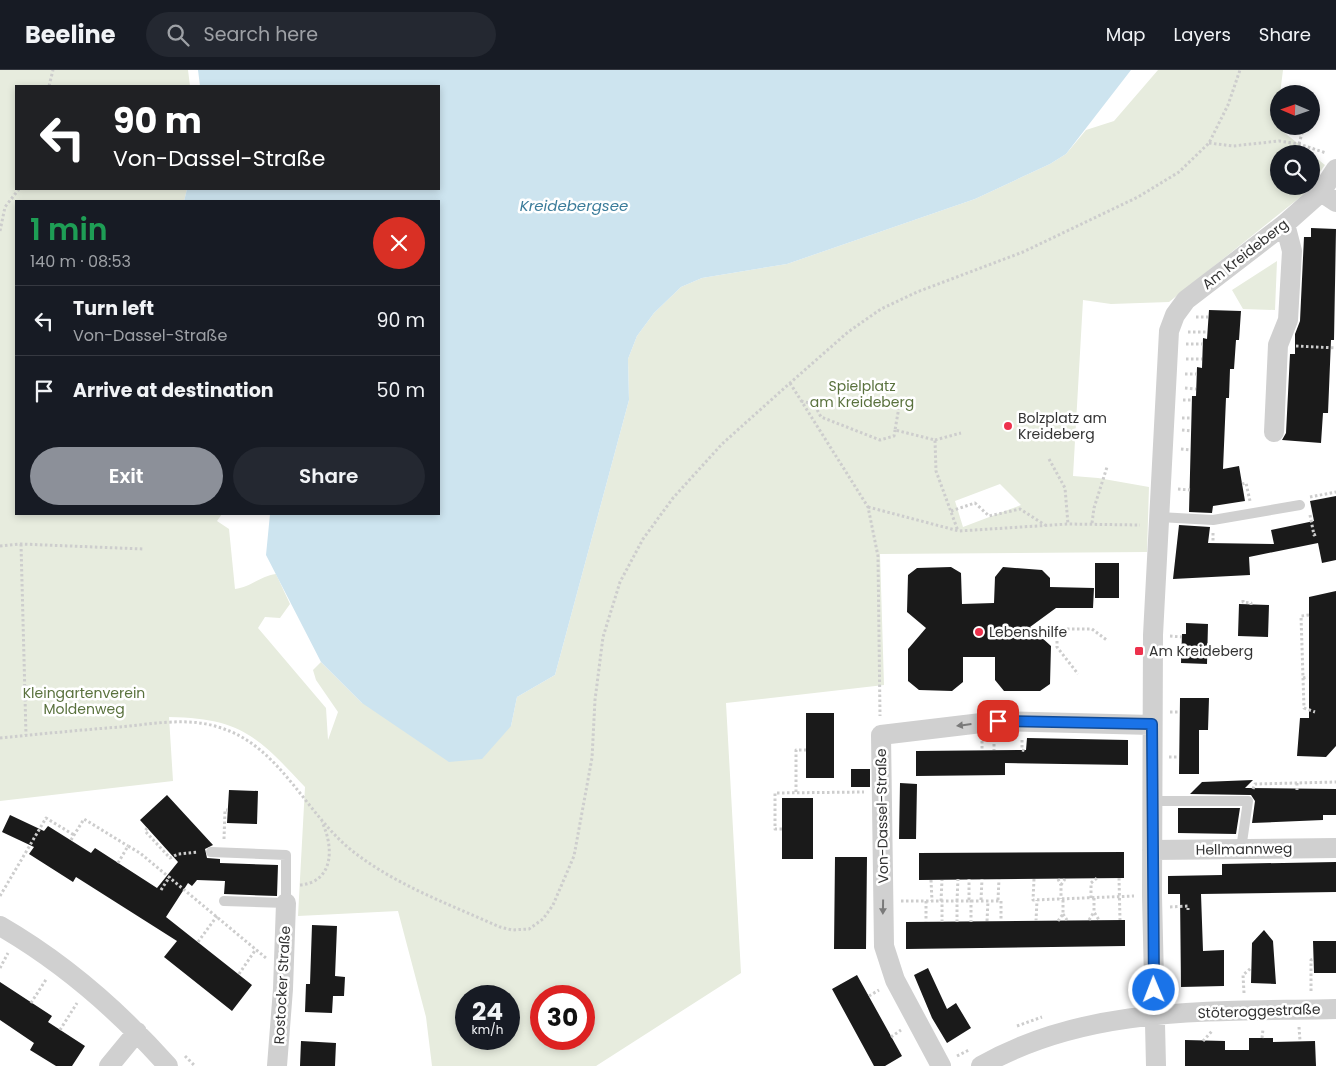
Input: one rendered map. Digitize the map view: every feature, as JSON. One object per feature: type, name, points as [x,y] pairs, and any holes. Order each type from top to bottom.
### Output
[{"type":"street","name":"Am Kreideberg","points":[[1156,1066],[1152,896],[1153,635],[1167,343],[1175,316],[1186,300],[1285,224],[1328,197],[1336,169]]},
{"type":"street","points":[[1274,432],[1278,346],[1288,320],[1292,251],[1285,224]]},
{"type":"street","name":"Von-Dassel-Straße","points":[[941,1066],[887,961],[882,926],[881,736],[998,721],[1152,724]]},
{"type":"street","name":"Hellmannweg","points":[[1152,850],[1336,848]]},
{"type":"street","name":"Rostocker Straße","points":[[276,1066],[284,983],[286,895]]},
{"type":"street","points":[[0,926],[56,962],[88,987],[137,1032],[168,1066]]},
{"type":"street","name":"Stöteroggestraße","points":[[981,1066],[1037,1038],[1077,1027],[1154,1015],[1336,1009]]},
{"type":"street","points":[[109,1066],[137,1032]]},
{"type":"lane","points":[[1159,521],[1213,520],[1300,505]]},
{"type":"lane","points":[[1152,802],[1248,801],[1242,849]]},
{"type":"lane","name":"Rostocker Straße","points":[[211,852],[286,855],[286,895]]},
{"type":"lane","points":[[224,901],[286,895]]},
{"type":"path","points":[[49,85],[53,70]]},
{"type":"path","points":[[0,738],[169,722],[218,726],[244,739],[272,761],[320,818],[356,854],[394,878],[450,905],[512,930],[529,929],[543,919],[553,905],[574,856],[592,758],[595,700],[603,637],[620,582],[643,539],[673,498],[722,444],[848,332],[882,309],[917,292],[1023,252],[1138,197],[1179,172],[1209,143],[1228,104],[1240,70]]},
{"type":"path","points":[[1299,144],[1302,135]]},
{"type":"path","points":[[1209,143],[1233,146],[1279,141],[1302,145]]},
{"type":"path","points":[[0,230],[5,207],[17,190]]},
{"type":"path","points":[[1278,346],[1336,348]]},
{"type":"path","points":[[790,383],[868,507],[878,556],[881,736]]},
{"type":"path","points":[[801,400],[814,404],[821,417],[880,440],[894,436],[899,407]]},
{"type":"path","points":[[895,430],[935,440],[961,433]]},
{"type":"path","points":[[935,440],[936,471],[959,531]]},
{"type":"path","points":[[1049,460],[1065,488],[1068,524]]},
{"type":"path","points":[[1092,524],[1094,508],[1107,466]]},
{"type":"path","points":[[951,510],[974,503],[989,516],[1020,509],[1046,525]]},
{"type":"path","points":[[868,507],[959,531],[1046,525],[1159,521]]},
{"type":"path","points":[[1213,538],[1213,543]]},
{"type":"path","points":[[21,544],[26,735]]},
{"type":"path","points":[[0,546],[21,544],[143,550]]},
{"type":"path","points":[[1243,600],[1243,602],[1251,603],[1251,605]]},
{"type":"path","points":[[1309,616],[1301,616],[1304,708],[1315,712]]},
{"type":"path","points":[[1010,629],[1092,629],[1108,641]]},
{"type":"path","points":[[1057,629],[1057,648],[1078,674]]},
{"type":"path","points":[[1303,678],[1308,677]]},
{"type":"path","points":[[796,792],[796,750],[806,750]]},
{"type":"path","points":[[1297,782],[1297,790]]},
{"type":"path","points":[[1313,782],[1314,790]]},
{"type":"path","points":[[1248,801],[1255,784],[1336,782]]},
{"type":"path","points":[[1276,783],[1276,788]]},
{"type":"path","points":[[782,829],[775,830],[775,793],[882,792]]},
{"type":"path","points":[[224,853],[225,810],[228,810]]},
{"type":"path","points":[[0,896],[46,818],[74,835]]},
{"type":"path","points":[[286,895],[310,884],[320,877],[326,868],[330,849],[327,833],[320,818]]},
{"type":"path","points":[[71,840],[84,819],[128,846],[170,876],[271,963],[284,983]]},
{"type":"path","points":[[147,828],[145,831],[162,846],[170,858],[178,854],[190,852],[211,852]]},
{"type":"path","points":[[118,863],[128,846]]},
{"type":"path","points":[[162,890],[170,876]]},
{"type":"path","points":[[1061,884],[1065,878]]},
{"type":"path","points":[[1090,878],[1094,912],[1099,920]]},
{"type":"path","points":[[1091,883],[1097,878]]},
{"type":"path","points":[[1119,878],[1120,920]]},
{"type":"path","points":[[981,900],[982,879]]},
{"type":"path","points":[[999,879],[998,900],[1001,901],[1001,921]]},
{"type":"path","points":[[1034,879],[1033,900],[1152,896]]},
{"type":"path","points":[[1058,879],[1061,884],[1063,914],[1067,920]]},
{"type":"path","points":[[932,880],[932,901]]},
{"type":"path","points":[[942,880],[942,922]]},
{"type":"path","points":[[956,922],[958,880]]},
{"type":"path","points":[[969,880],[971,922]]},
{"type":"path","points":[[987,922],[988,900]]},
{"type":"path","points":[[883,901],[998,900]]},
{"type":"path","points":[[1036,921],[1037,900]]},
{"type":"path","points":[[926,901],[926,922]]},
{"type":"path","points":[[1089,920],[1094,912]]},
{"type":"path","points":[[1058,920],[1063,914]]},
{"type":"path","points":[[198,942],[217,916]]},
{"type":"path","points":[[239,974],[256,950]]},
{"type":"path","points":[[1310,1010],[1311,960],[1314,959]]},
{"type":"path","points":[[32,1003],[56,962]]},
{"type":"path","points":[[1244,1012],[1243,975],[1251,968]]},
{"type":"path","points":[[60,1030],[88,987]]},
{"type":"green space","points":[[0,70],[188,70],[190,85],[15,85],[15,190],[187,190],[184,200],[15,200],[15,515],[221,515],[217,521],[229,529],[235,589],[276,574],[290,604],[280,618],[265,617],[258,628],[326,708],[328,740],[338,712],[316,680],[313,670],[321,662],[362,703],[511,726],[517,697],[555,675],[629,400],[628,359],[637,336],[654,313],[681,287],[702,278],[787,264],[975,199],[1050,164],[1066,154],[1086,130],[1114,121],[1158,70],[1283,70],[1281,85],[1270,85],[1270,135],[1287,135],[1300,145],[1270,145],[1270,195],[1303,195],[1169,302],[1111,304],[1083,300],[1073,476],[1098,478],[1149,487],[1147,552],[880,554],[884,685],[726,703],[741,973],[596,1066],[432,1066],[426,1017],[398,911],[298,916],[305,787],[260,743],[231,726],[194,718],[169,717],[173,781],[0,801]],"holes":[[[1000,484],[1021,505],[963,527],[955,501]]]},
{"type":"green space","points":[[1320,161],[1325,165],[1320,172]]},
{"type":"green space","points":[[1277,261],[1275,310],[1243,309],[1232,290]]},
{"type":"water","name":"Kreidebergsee","points":[[198,70],[1131,70],[1066,154],[1050,164],[975,199],[787,264],[702,278],[681,287],[654,313],[637,336],[628,359],[629,400],[555,675],[517,697],[511,726],[482,759],[449,762],[362,703],[321,662],[266,555],[270,515],[440,515],[440,200],[184,200],[187,190],[440,190],[440,85],[200,85]]},
{"type":"building","points":[[1311,228],[1336,229],[1334,340],[1331,340],[1328,413],[1323,413],[1321,443],[1282,440],[1286,433],[1290,354],[1295,354],[1295,334],[1300,321],[1304,237],[1311,237]]},
{"type":"building","points":[[1209,310],[1241,311],[1234,369],[1230,369],[1229,398],[1226,398],[1223,469],[1239,466],[1245,501],[1213,506],[1212,513],[1189,512],[1192,396],[1196,396],[1197,367],[1202,368],[1203,338],[1207,339]]},
{"type":"building","points":[[1336,496],[1336,560],[1322,563],[1318,543],[1249,557],[1250,575],[1173,579],[1179,525],[1210,527],[1208,543],[1274,544],[1271,530],[1314,521],[1310,501]]},
{"type":"building","points":[[1095,563],[1119,563],[1119,598],[1095,598]]},
{"type":"building","name":"Lebenshilfe","points":[[951,567],[961,573],[962,604],[994,603],[995,577],[1003,567],[1042,570],[1050,578],[1050,587],[1094,588],[1093,608],[1056,608],[1030,627],[1051,646],[1050,684],[1040,691],[1004,691],[995,680],[995,657],[963,657],[963,682],[952,691],[919,690],[908,681],[908,649],[926,628],[907,612],[908,575],[917,568]]},
{"type":"building","points":[[1336,591],[1336,746],[1326,757],[1297,756],[1300,718],[1309,718],[1309,597]]},
{"type":"building","points":[[1239,604],[1269,605],[1268,637],[1238,636]]},
{"type":"building","points":[[1186,623],[1208,624],[1207,664],[1181,663],[1182,634],[1186,634]]},
{"type":"building","points":[[1180,698],[1209,698],[1208,730],[1199,730],[1199,774],[1179,774]]},
{"type":"building","points":[[806,713],[834,713],[834,778],[806,778]]},
{"type":"building","points":[[1027,738],[1128,740],[1128,765],[1005,763],[1005,775],[916,776],[916,751],[1026,750]]},
{"type":"building","points":[[851,769],[870,769],[870,787],[851,787]]},
{"type":"building","points":[[1253,780],[1245,788],[1336,789],[1336,815],[1323,815],[1323,820],[1252,823],[1255,801],[1251,795],[1190,794],[1202,782]]},
{"type":"building","points":[[900,783],[917,784],[916,839],[899,839]]},
{"type":"building","points":[[229,790],[258,791],[257,824],[227,823]]},
{"type":"building","points":[[167,795],[213,845],[205,849],[207,858],[220,859],[220,863],[278,865],[277,896],[224,894],[225,881],[197,880],[192,886],[188,883],[166,917],[252,985],[232,1011],[164,957],[177,941],[76,877],[73,882],[29,854],[34,847],[2,832],[10,815],[44,831],[48,826],[91,853],[95,848],[157,888],[178,862],[140,820]]},
{"type":"building","points":[[782,798],[813,798],[813,859],[782,859]]},
{"type":"building","points":[[1178,808],[1240,808],[1236,834],[1178,833]]},
{"type":"building","points":[[1124,852],[1124,878],[919,880],[919,853]]},
{"type":"building","points":[[835,857],[867,857],[866,949],[834,949]]},
{"type":"building","points":[[1336,862],[1336,892],[1201,894],[1203,951],[1224,950],[1224,986],[1181,987],[1180,894],[1168,894],[1168,876],[1222,875],[1222,864]]},
{"type":"building","points":[[1125,920],[1125,946],[906,949],[906,922]]},
{"type":"building","points":[[312,925],[337,926],[335,976],[345,977],[344,996],[333,996],[332,1013],[305,1012],[306,984],[310,984]]},
{"type":"building","points":[[1264,930],[1273,941],[1276,984],[1251,983],[1252,943]]},
{"type":"building","points":[[1313,941],[1336,941],[1336,973],[1314,973]]},
{"type":"building","points":[[928,968],[947,1009],[956,1003],[971,1028],[947,1043],[932,1018],[914,975]]},
{"type":"building","points":[[857,975],[902,1056],[885,1066],[874,1066],[832,989]]},
{"type":"building","points":[[0,982],[52,1016],[48,1022],[85,1046],[72,1066],[56,1066],[30,1050],[34,1043],[0,1020]]},
{"type":"building","points":[[1249,1038],[1273,1038],[1273,1042],[1315,1041],[1316,1066],[1185,1066],[1185,1040],[1225,1041],[1225,1050],[1249,1050]]},
{"type":"building","points":[[301,1041],[336,1043],[335,1066],[300,1066]]},
{"type":"place","name":"Bolzplatz am Kreideberg","points":[[1008,426]]},
{"type":"place","name":"Lebenshilfe","points":[[979,632]]},
{"type":"place","name":"Am Kreideberg","points":[[1139,651]]},
{"type":"route","points":[[998,721],[1152,724],[1154,990]]},
{"type":"park label","name":"Spielplatz am Kreideberg","points":[[862,394]]},
{"type":"park label","name":"Kleingartenverein Moldenweg","points":[[84,702]]}]
